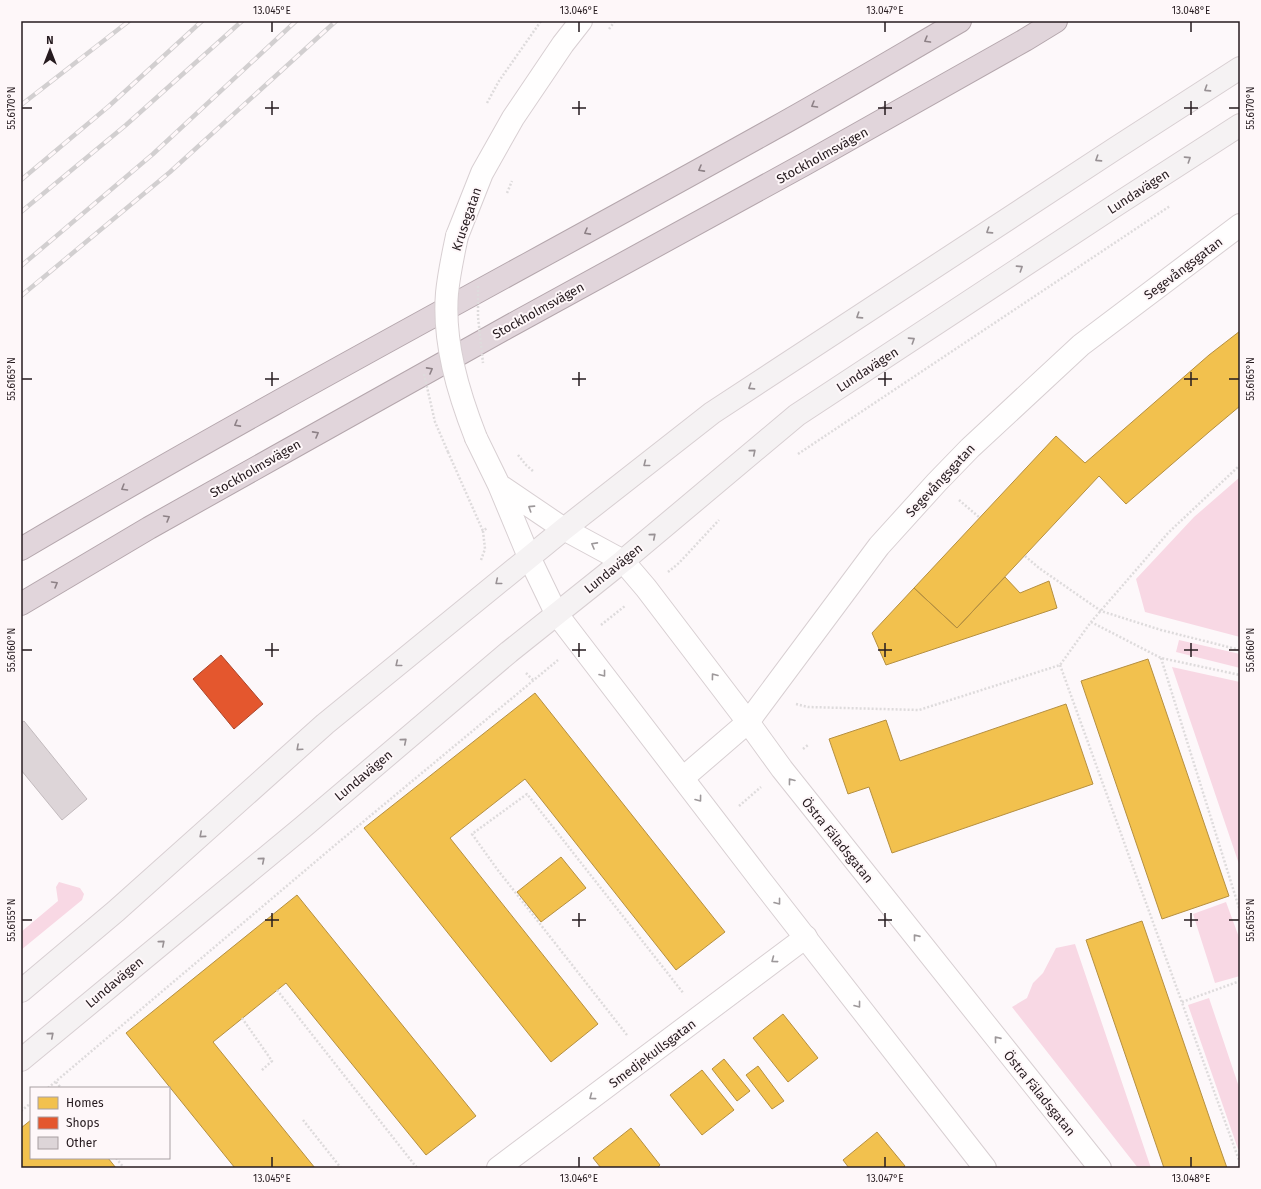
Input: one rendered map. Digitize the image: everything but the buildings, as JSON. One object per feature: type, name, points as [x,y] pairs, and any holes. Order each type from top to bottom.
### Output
[{"type":"highway","points":[[21,549],[134,482],[775,128],[960,21]]},
{"type":"highway","name":"Stockholmsvägen","points":[[21,604],[150,528],[279,455],[805,164],[1056,21]]},
{"type":"main road","points":[[21,991],[122,906],[325,724],[564,529],[712,413],[1109,152],[1240,68]]},
{"type":"main road","name":"Lundavägen","points":[[21,1060],[303,827],[556,613],[623,561],[797,415],[1109,209],[1240,125]]},
{"type":"street","name":"Krusegatan","points":[[529,558],[500,485],[476,438],[466,413],[456,378],[447,333],[447,293],[451,262],[458,236],[482,173],[513,118],[563,44],[581,21]]},
{"type":"street","name":"Segevångsgatan","points":[[683,778],[748,722],[879,546],[970,448],[1081,345],[1240,225]]},
{"type":"street","name":"Krusegatan","points":[[500,485],[564,529]]},
{"type":"street","name":"Östra Fäladsgatan","points":[[564,529],[623,561],[646,588],[782,769],[1100,1168]]},
{"type":"street","points":[[529,558],[556,613],[985,1168]]},
{"type":"street","name":"Smedjekullsgatan","points":[[498,1168],[806,937]]},
{"type":"path","points":[[606,32],[615,21]]},
{"type":"path","points":[[504,200],[513,178]]},
{"type":"path","points":[[797,454],[1171,206]]},
{"type":"path","points":[[478,281],[478,317],[484,368]]},
{"type":"path","points":[[448,452],[483,531]]},
{"type":"path","points":[[793,704],[808,707],[919,710],[1060,665],[1091,622],[1168,533],[1240,465]]},
{"type":"path","points":[[49,1087],[340,841],[646,588],[679,563],[721,517]]},
{"type":"path","points":[[1025,556],[1038,568],[1101,610],[1161,630],[1240,650]]},
{"type":"path","points":[[1091,622],[1161,658],[1240,675]]},
{"type":"path","points":[[1161,658],[1240,911]]},
{"type":"path","points":[[1060,665],[1240,1163]]},
{"type":"path","points":[[718,824],[808,745]]},
{"type":"path","points":[[645,1058],[497,869],[472,834],[527,794],[701,1016]]},
{"type":"path","points":[[1182,1002],[1240,982]]},
{"type":"path","points":[[277,990],[417,1168]]},
{"type":"path","points":[[242,1018],[272,1061],[261,1071]]},
{"type":"path","points":[[56,1082],[60,1087]]},
{"type":"path","points":[[21,1111],[30,1103]]},
{"type":"path","points":[[303,1120],[341,1168]]},
{"type":"path","points":[[117,1159],[124,1168]]},
{"type":"shaded area","points":[[1240,477],[1240,637],[1145,612],[1136,579],[1194,517]]},
{"type":"shaded area","points":[[1179,640],[1240,654],[1240,668],[1176,652]]},
{"type":"shaded area","points":[[1172,667],[1240,682],[1240,867]]},
{"type":"shaded area","points":[[59,882],[80,888],[84,894],[82,900],[21,950],[21,932],[58,901],[56,887]]},
{"type":"shaded area","points":[[1226,902],[1240,940],[1240,976],[1215,983],[1193,914]]},
{"type":"shaded area","points":[[1075,944],[1151,1168],[1138,1168],[1012,1007],[1027,998],[1033,983],[1043,973],[1056,948]]},
{"type":"shaded area","points":[[1209,998],[1240,1090],[1240,1149],[1238,1149],[1188,1005]]},
{"type":"railway","points":[[21,105],[129,21]]},
{"type":"railway","points":[[21,180],[109,106],[202,21]]},
{"type":"railway","points":[[21,212],[126,125],[242,21]]},
{"type":"railway","points":[[21,266],[153,154],[296,21]]},
{"type":"railway","points":[[21,296],[170,172],[336,21]]}]
